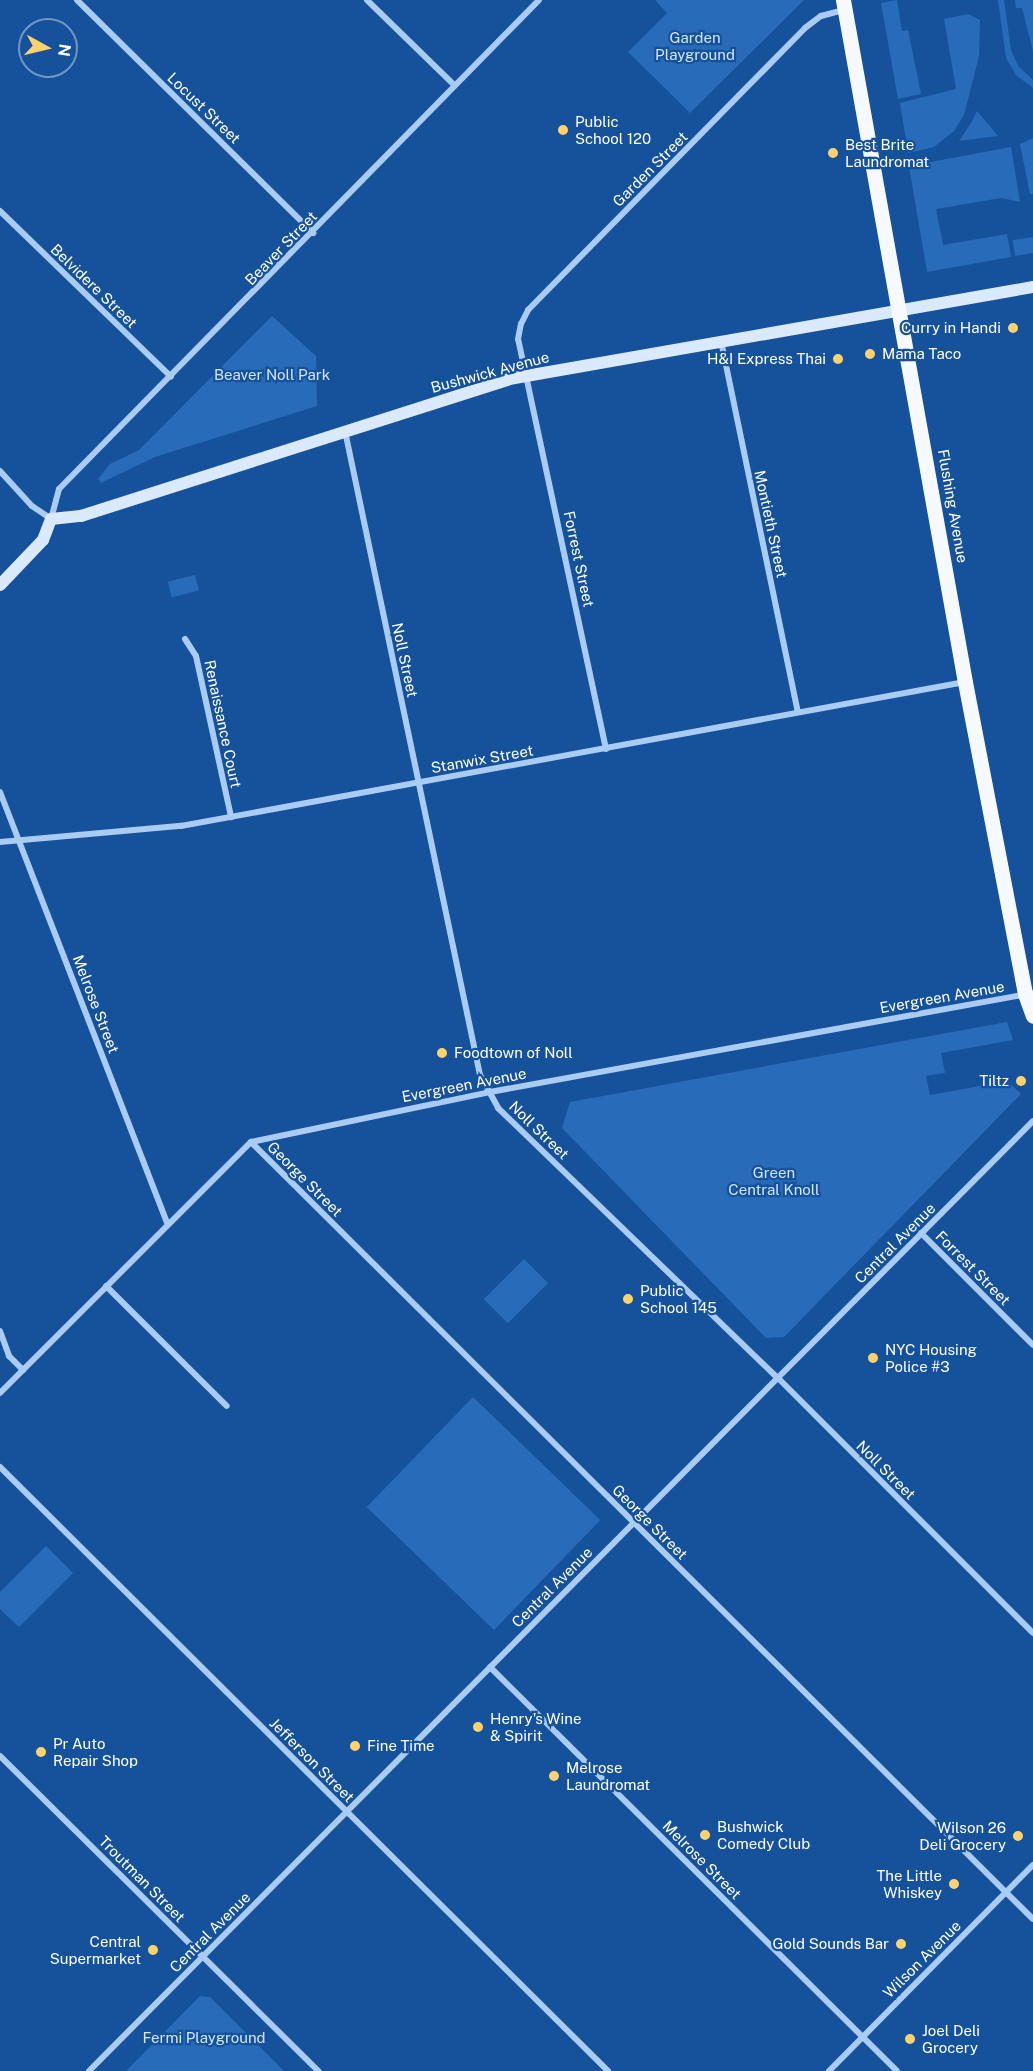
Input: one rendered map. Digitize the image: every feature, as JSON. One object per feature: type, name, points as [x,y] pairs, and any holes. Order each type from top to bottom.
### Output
[{"type":"main road","name":"Flushing Avenue","points":[[843,5],[900,310],[965,682],[1033,1016]]},
{"type":"main road","name":"Bushwick Avenue","points":[[51,519],[81,516],[345,430],[527,374],[1033,287]]},
{"type":"main road","points":[[0,585],[43,540],[51,519]]},
{"type":"street","name":"Locust Street","points":[[77,0],[313,233]]},
{"type":"street","points":[[367,0],[454,85]]},
{"type":"street","name":"Beaver Street","points":[[51,519],[59,489],[313,233],[454,85],[539,0]]},
{"type":"street","name":"Garden Street","points":[[527,374],[518,339],[528,310],[805,28],[821,16],[843,5]]},
{"type":"street","name":"Belvidere Street","points":[[0,211],[171,377]]},
{"type":"street","name":"Montieth Street","points":[[721,341],[798,712]]},
{"type":"street","name":"Forrest Street","points":[[527,374],[606,749]]},
{"type":"street","name":"Noll Street","points":[[345,430],[480,1075],[498,1108],[777,1377],[1033,1633]]},
{"type":"street","points":[[0,471],[32,506],[51,519]]},
{"type":"street","name":"Renaissance Court","points":[[185,639],[196,656],[231,817]]},
{"type":"street","name":"Stanwix Street","points":[[0,842],[182,826],[965,682]]},
{"type":"street","name":"Melrose Street","points":[[0,792],[168,1225]]},
{"type":"street","name":"Evergreen Avenue","points":[[250,1142],[490,1092],[1029,993]]},
{"type":"street","name":"Central Avenue","points":[[88,2071],[1033,1121]]},
{"type":"street","points":[[0,1393],[250,1142]]},
{"type":"street","name":"George Street","points":[[250,1142],[1033,1919]]},
{"type":"street","name":"Forrest Street","points":[[921,1233],[1033,1345]]},
{"type":"street","points":[[106,1286],[227,1406]]},
{"type":"street","points":[[0,1330],[9,1356],[23,1370]]},
{"type":"street","name":"Jefferson Street","points":[[0,1467],[608,2071]]},
{"type":"street","name":"Melrose Street","points":[[490,1667],[897,2071]]},
{"type":"street","name":"Troutman Street","points":[[0,1756],[318,2071]]},
{"type":"street","name":"Wilson Avenue","points":[[829,2071],[1033,1865]]},
{"type":"green space","name":"Garden Playground","points":[[655,0],[804,0],[690,113],[628,52],[667,13]]},
{"type":"green space","points":[[897,0],[902,31],[908,30],[921,94],[898,99],[881,3]]},
{"type":"green space","points":[[998,0],[1004,0],[1011,50],[1018,66],[1033,80],[1033,88],[1016,75],[1006,58]]},
{"type":"green space","points":[[1015,0],[1033,0],[1033,51],[1022,8],[1016,8]]},
{"type":"green space","points":[[968,14],[980,20],[979,56],[964,115],[954,131],[934,147],[908,153],[900,103],[956,89],[944,19]]},
{"type":"green space","points":[[977,111],[998,136],[959,141],[971,123]]},
{"type":"green space","points":[[1033,138],[1033,194],[1030,194],[1020,144]]},
{"type":"green space","points":[[1011,147],[1020,202],[1001,198],[936,209],[943,245],[1007,234],[1011,257],[927,272],[909,166]]},
{"type":"green space","points":[[1033,237],[1033,253],[1015,256],[1013,240]]},
{"type":"green space","name":"Beaver Noll Park","points":[[272,316],[316,356],[317,406],[155,457],[101,483],[98,479],[110,464],[139,450]]},
{"type":"green space","points":[[195,575],[199,591],[172,597],[168,582]]},
{"type":"green space","name":"Green Central Knoll","points":[[1007,1022],[1013,1040],[941,1053],[945,1073],[926,1076],[930,1095],[1007,1081],[1021,1094],[784,1337],[766,1338],[562,1128],[570,1102]]},
{"type":"green space","points":[[524,1259],[548,1283],[508,1323],[484,1299]]},
{"type":"green space","points":[[473,1397],[600,1520],[494,1630],[367,1507]]},
{"type":"green space","points":[[46,1546],[73,1573],[19,1627],[0,1609],[0,1592]]},
{"type":"green space","name":"Fermi Playground","points":[[200,1996],[210,1997],[284,2071],[126,2071]]},
{"type":"place","name":"Public School 120","points":[[563,130]]},
{"type":"place","name":"Best Brite Laundromat","points":[[833,153]]},
{"type":"place","name":"Curry in Handi","points":[[1013,328]]},
{"type":"place","name":"Mama Taco","points":[[870,354]]},
{"type":"place","name":"H&I Express Thai","points":[[838,359]]},
{"type":"place","name":"Foodtown of Noll","points":[[442,1053]]},
{"type":"place","name":"Tiltz","points":[[1021,1081]]},
{"type":"place","name":"Public School 145","points":[[628,1299]]},
{"type":"place","name":"NYC Housing Police #3","points":[[873,1358]]},
{"type":"place","name":"Henry's Wine & Spirit","points":[[478,1727]]},
{"type":"place","name":"Fine Time","points":[[355,1746]]},
{"type":"place","name":"Pr Auto Repair Shop","points":[[41,1752]]},
{"type":"place","name":"Melrose Laundromat","points":[[554,1776]]},
{"type":"place","name":"Bushwick Comedy Club","points":[[705,1835]]},
{"type":"place","name":"Wilson 26 Deli Grocery","points":[[1018,1836]]},
{"type":"place","name":"The Little Whiskey","points":[[954,1884]]},
{"type":"place","name":"Gold Sounds Bar","points":[[901,1944]]},
{"type":"place","name":"Central Supermarket","points":[[153,1950]]},
{"type":"place","name":"Joel Deli Grocery","points":[[910,2039]]}]
